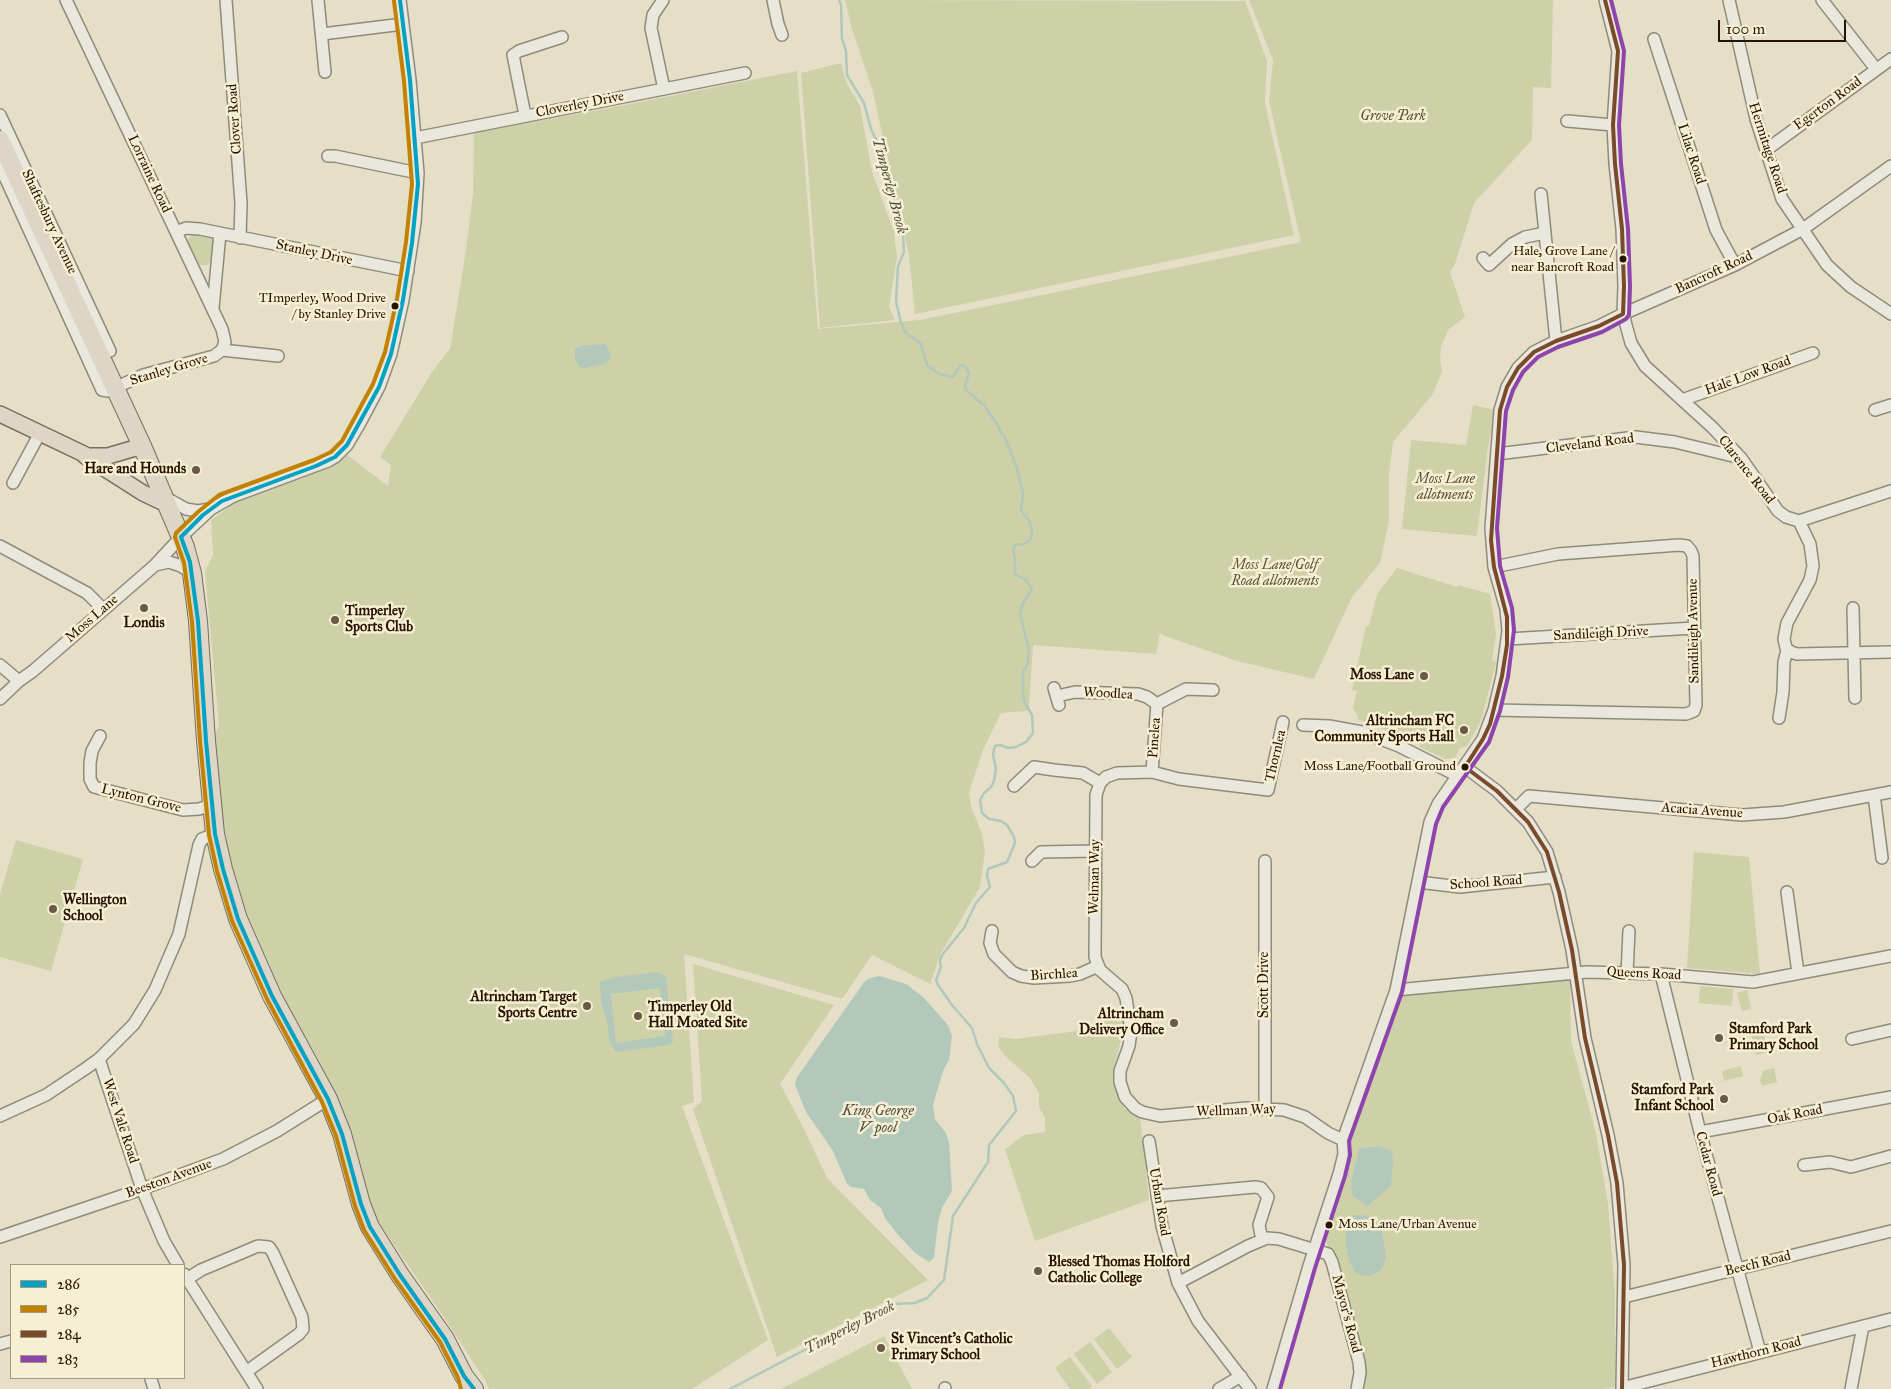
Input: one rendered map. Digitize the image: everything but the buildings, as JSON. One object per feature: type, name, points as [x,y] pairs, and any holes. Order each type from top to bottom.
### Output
[{"type":"highway","name":"Shaftesbury Avenue","points":[[0,140],[93,330],[100,353],[186,547],[192,573],[198,621],[215,834],[226,883],[253,954],[272,996],[328,1099],[342,1134],[370,1227],[444,1340],[469,1385]]},
{"type":"main road","points":[[0,414],[82,454],[143,493],[165,500]]},
{"type":"main road","points":[[82,454],[101,457],[142,446]]},
{"type":"street","name":"Lorraine Road","points":[[67,0],[224,334],[225,342],[222,350]]},
{"type":"street","name":"Clover Road","points":[[226,0],[241,203],[240,238]]},
{"type":"street","points":[[318,0],[325,72]]},
{"type":"street","name":"Moss Lane","points":[[0,699],[19,680],[33,671],[154,566],[211,509],[234,496],[328,461],[347,446],[372,402],[386,372],[396,333],[415,223],[418,173],[400,0]]},
{"type":"street","points":[[663,0],[653,15],[652,28],[664,88]]},
{"type":"street","points":[[773,0],[772,16],[782,35]]},
{"type":"street","points":[[1272,1389],[1314,1249],[1339,1174],[1344,1151],[1343,1140],[1396,990],[1425,839],[1432,815],[1483,739],[1494,710],[1508,639],[1506,609],[1494,567],[1491,528],[1500,410],[1506,386],[1518,368],[1534,352],[1556,341],[1599,326],[1622,314],[1624,286],[1622,238],[1613,124],[1618,51],[1604,0]]},
{"type":"street","name":"Hermitage Road","points":[[1729,0],[1751,99],[1782,199],[1827,265],[1852,287],[1891,314]]},
{"type":"street","points":[[1822,0],[1876,69]]},
{"type":"street","points":[[322,34],[402,24]]},
{"type":"street","points":[[524,115],[513,56],[519,51],[562,37]]},
{"type":"street","name":"Lilac Road","points":[[1654,39],[1716,230],[1735,265]]},
{"type":"street","name":"Egerton Road","points":[[1766,150],[1891,59]]},
{"type":"street","name":"Cloverley Drive","points":[[415,138],[524,115],[745,73]]},
{"type":"street","name":"Shaftesbury Avenue","points":[[0,116],[93,330]]},
{"type":"street","points":[[1567,121],[1613,124]]},
{"type":"street","points":[[328,156],[418,173]]},
{"type":"street","name":"Shaftesbury Avenue","points":[[0,166],[100,353]]},
{"type":"street","name":"Bancroft Road","points":[[1622,314],[1735,265],[1803,229],[1891,166]]},
{"type":"street","points":[[1541,194],[1556,341]]},
{"type":"street","name":"Stanley Drive","points":[[176,232],[192,228],[408,271]]},
{"type":"street","points":[[212,310],[220,233]]},
{"type":"street","points":[[1483,258],[1489,265],[1512,244],[1525,236],[1545,234]]},
{"type":"street","name":"Clarence Road","points":[[1622,314],[1631,343],[1645,366],[1713,428],[1741,458],[1778,511],[1786,517],[1799,521]]},
{"type":"street","points":[[222,350],[278,356]]},
{"type":"street","name":"Stanley Grove","points":[[115,388],[144,375],[214,356],[222,350]]},
{"type":"street","name":"Hale Low Road","points":[[1682,400],[1813,353]]},
{"type":"street","points":[[1875,410],[1891,405]]},
{"type":"street","points":[[13,483],[40,433]]},
{"type":"street","name":"Cleveland Road","points":[[1497,454],[1636,437],[1675,442],[1741,458]]},
{"type":"street","points":[[1779,718],[1784,692],[1784,662],[1787,650],[1784,639],[1787,623],[1810,580],[1813,566],[1810,544],[1799,521],[1891,491]]},
{"type":"street","points":[[165,500],[186,509],[198,511],[211,509]]},
{"type":"street","name":"Sandileigh Avenue","points":[[1494,567],[1558,554],[1687,546],[1693,556],[1696,705],[1691,713],[1494,710]]},
{"type":"street","points":[[1,549],[87,593],[103,609]]},
{"type":"street","points":[[154,566],[169,562],[181,566],[192,573]]},
{"type":"street","points":[[1853,608],[1855,698]]},
{"type":"street","name":"Sandileigh Drive","points":[[1508,639],[1694,628]]},
{"type":"street","points":[[1787,650],[1798,654],[1891,652]]},
{"type":"street","points":[[0,665],[19,680]]},
{"type":"street","points":[[1157,704],[1186,689],[1212,690]]},
{"type":"street","name":"Woodlea","points":[[1057,696],[1075,692],[1138,694],[1157,704]]},
{"type":"street","name":"Pinelea","points":[[1152,772],[1157,704]]},
{"type":"street","name":"Thornlea","points":[[1152,772],[1179,779],[1268,790],[1283,722]]},
{"type":"street","points":[[1303,725],[1343,728],[1362,732],[1399,746],[1458,776]]},
{"type":"street","name":"Lynton Grove","points":[[100,736],[92,751],[90,763],[90,779],[94,787],[183,810],[199,809],[212,805]]},
{"type":"street","points":[[1014,786],[1034,766],[1084,773],[1100,783],[1106,777],[1117,773],[1152,772]]},
{"type":"street","points":[[1465,766],[1497,791],[1528,822],[1541,841],[1555,877],[1572,950],[1587,1049],[1606,1125],[1617,1184],[1624,1260],[1622,1388]]},
{"type":"street","name":"Welman Way","points":[[1098,966],[1094,947],[1095,852],[1096,795],[1100,783]]},
{"type":"street","name":"Acacia Avenue","points":[[1516,808],[1529,796],[1742,815],[1784,812],[1891,792]]},
{"type":"street","points":[[1874,795],[1882,858]]},
{"type":"street","points":[[0,1116],[46,1094],[99,1059],[124,1035],[148,1004],[178,934],[199,845],[202,839],[215,834]]},
{"type":"street","points":[[1032,861],[1041,852],[1095,852]]},
{"type":"street","name":"Scott Drive","points":[[1265,861],[1265,1108]]},
{"type":"street","name":"School Road","points":[[1418,882],[1460,887],[1555,877]]},
{"type":"street","points":[[1787,892],[1798,973]]},
{"type":"street","name":"Birchlea","points":[[992,931],[986,949],[1012,972],[1021,976],[1034,978],[1070,976],[1098,966]]},
{"type":"street","points":[[1627,972],[1629,931]]},
{"type":"street","name":"Queens Road","points":[[1396,990],[1575,973],[1627,972],[1753,982],[1891,956]]},
{"type":"street","name":"Wellman Way","points":[[1098,966],[1122,989],[1128,1008],[1131,1030],[1120,1071],[1121,1087],[1130,1103],[1142,1112],[1151,1115],[1246,1108],[1284,1110],[1302,1115],[1328,1133],[1343,1140]]},
{"type":"street","name":"Cedar Road","points":[[1661,974],[1700,1132],[1760,1352]]},
{"type":"street","points":[[1852,1039],[1891,1030]]},
{"type":"street","name":"West Vale Road","points":[[99,1059],[142,1189],[164,1241],[177,1264]]},
{"type":"street","name":"Oak Road","points":[[1700,1132],[1891,1096]]},
{"type":"street","name":"Beeston Avenue","points":[[0,1237],[142,1189],[233,1154],[277,1131],[328,1099]]},
{"type":"street","name":"Urban Road","points":[[1149,1141],[1165,1239],[1178,1283],[1198,1322],[1250,1389]]},
{"type":"street","points":[[1804,1165],[1830,1162],[1851,1167],[1891,1156]]},
{"type":"street","points":[[1157,1196],[1261,1188],[1268,1197],[1259,1225],[1262,1240]]},
{"type":"street","name":"Beech Road","points":[[1624,1297],[1891,1231]]},
{"type":"street","points":[[1178,1283],[1262,1240],[1276,1238],[1314,1249]]},
{"type":"street","points":[[246,1372],[299,1334],[303,1329],[302,1317],[273,1253],[266,1246],[258,1246],[185,1277],[189,1294],[257,1389]]},
{"type":"street","name":"Mayor's Road","points":[[1314,1249],[1329,1255],[1332,1262],[1360,1365],[1357,1389]]},
{"type":"street","name":"Hawthorn Road","points":[[1622,1388],[1891,1319]]},
{"type":"street","points":[[1851,1389],[1863,1326]]},
{"type":"street","points":[[1219,1389],[1241,1376]]},
{"type":"green space","points":[[845,0],[1245,1],[1267,61],[1265,103],[1294,235],[915,314],[909,256],[873,92],[852,29]]},
{"type":"green space","points":[[1249,0],[1553,0],[1551,88],[1533,87],[1532,140],[1474,203],[1455,264],[1450,272],[1465,317],[1449,329],[1441,346],[1440,359],[1442,371],[1433,394],[1393,442],[1389,473],[1389,521],[1380,563],[1352,597],[1314,679],[1237,661],[1160,633],[1156,654],[1033,645],[1029,707],[1027,711],[1001,713],[983,750],[969,792],[971,806],[982,834],[985,852],[980,887],[941,953],[930,984],[872,955],[842,999],[684,954],[694,1102],[682,1106],[768,1340],[692,1389],[489,1389],[485,1380],[374,1213],[338,1098],[279,991],[249,926],[226,855],[213,739],[219,725],[205,571],[213,555],[211,520],[238,501],[323,469],[346,454],[388,486],[391,465],[380,457],[434,369],[450,349],[473,193],[474,133],[797,71],[818,329],[920,320],[1301,242],[1269,101],[1273,60]]},
{"type":"green space","points":[[841,63],[847,84],[860,106],[872,172],[894,232],[897,257],[889,307],[895,320],[820,328],[801,73]]},
{"type":"green space","points":[[198,233],[211,237],[214,242],[213,260],[207,265],[196,263],[188,246],[188,239]]},
{"type":"green space","name":"Moss Lane allotments","points":[[1473,405],[1495,410],[1488,447],[1477,536],[1402,529],[1411,440],[1466,445]]},
{"type":"green space","name":"Moss Lane","points":[[1397,568],[1457,587],[1458,585],[1490,594],[1496,634],[1492,661],[1496,662],[1481,721],[1467,746],[1460,748],[1455,758],[1445,759],[1420,747],[1420,744],[1357,719],[1358,716],[1353,708],[1357,691],[1352,690],[1366,626],[1369,626],[1377,594]]},
{"type":"green space","points":[[16,840],[83,859],[51,971],[0,957],[0,894]]},
{"type":"green space","points":[[1694,852],[1749,857],[1760,974],[1687,968]]},
{"type":"green space","points":[[693,964],[834,1005],[780,1084],[827,1178],[928,1280],[777,1357],[693,1109],[702,1101]]},
{"type":"green space","points":[[1570,979],[1571,1041],[1596,1133],[1608,1204],[1615,1294],[1615,1387],[1604,1389],[1359,1389],[1331,1253],[1322,1232],[1358,1108],[1399,993]]},
{"type":"green space","points":[[1700,986],[1733,989],[1732,1006],[1699,1003]]},
{"type":"green space","points":[[1747,990],[1751,1009],[1742,1011],[1737,993]]},
{"type":"green space","points":[[1121,1007],[1124,1028],[1113,1071],[1114,1086],[1124,1108],[1140,1118],[1149,1200],[1035,1241],[1005,1149],[1024,1135],[1045,1132],[1045,1118],[1039,1107],[1039,1093],[1029,1077],[1005,1056],[998,1046],[999,1037],[1016,1039],[1085,1030],[1104,1021],[1111,1012]]},
{"type":"green space","points":[[1761,1022],[1768,1052],[1756,1055],[1749,1025]]},
{"type":"green space","points":[[1741,1066],[1743,1076],[1724,1081],[1722,1071]]},
{"type":"green space","points":[[1774,1068],[1777,1082],[1762,1086],[1760,1080],[1763,1071]]},
{"type":"green space","points":[[1109,1328],[1132,1357],[1117,1369],[1094,1339]]},
{"type":"green space","points":[[884,1336],[912,1389],[781,1389]]},
{"type":"green space","points":[[1090,1342],[1112,1372],[1097,1384],[1074,1354]]},
{"type":"green space","points":[[1070,1357],[1092,1386],[1089,1389],[1070,1389],[1055,1368]]},
{"type":"water","points":[[604,344],[608,348],[611,358],[604,364],[585,368],[579,367],[575,359],[575,349],[580,346]]},
{"type":"water","points":[[658,972],[666,977],[673,1042],[668,1045],[617,1052],[610,1044],[607,1022],[601,1002],[600,982],[616,977]],"holes":[[[660,988],[665,1036],[616,1043],[611,994]]]},
{"type":"water","name":"King George V pool","points":[[880,976],[906,984],[923,997],[948,1025],[952,1036],[949,1060],[943,1071],[933,1105],[935,1119],[946,1133],[949,1142],[952,1191],[942,1208],[938,1222],[934,1258],[929,1262],[914,1252],[899,1236],[885,1218],[881,1208],[870,1200],[864,1189],[851,1187],[847,1184],[833,1151],[806,1112],[795,1085],[797,1077],[865,981]]},
{"type":"water","points":[[1380,1146],[1392,1152],[1391,1186],[1367,1206],[1352,1195],[1351,1181],[1359,1149]]},
{"type":"water","points":[[1352,1215],[1372,1216],[1382,1231],[1386,1256],[1383,1267],[1380,1271],[1369,1276],[1355,1272],[1349,1261],[1346,1231],[1348,1221]]},
{"type":"waterway","name":"Timperley Brook","points":[[730,1389],[850,1326],[877,1315],[892,1304],[915,1303],[927,1298],[944,1280],[953,1216],[988,1162],[989,1145],[1016,1111],[1013,1096],[1004,1083],[989,1068],[977,1044],[972,1028],[952,1005],[936,980],[941,967],[942,955],[964,928],[976,903],[990,887],[987,876],[988,869],[1007,862],[1015,843],[1014,837],[1007,825],[1001,821],[989,819],[982,813],[980,800],[994,781],[996,769],[993,754],[995,746],[1016,747],[1026,742],[1033,733],[1032,715],[1023,695],[1023,672],[1028,663],[1029,650],[1020,614],[1022,605],[1032,589],[1026,580],[1015,574],[1013,549],[1015,545],[1023,544],[1031,539],[1032,529],[1029,520],[1021,511],[1023,493],[1011,452],[1004,436],[985,406],[966,390],[965,385],[969,373],[966,368],[963,365],[960,366],[953,377],[939,374],[927,365],[921,344],[905,332],[901,323],[896,301],[898,266],[904,252],[903,235],[882,152],[871,129],[864,103],[847,75],[846,51],[842,39],[841,5],[839,0]]},
{"type":"transit line","name":"286","points":[[400,0],[410,80],[418,184],[412,243],[403,300],[391,354],[379,387],[347,445],[335,457],[222,501],[203,515],[181,537],[190,562],[198,621],[206,741],[215,834],[238,919],[272,996],[328,1099],[342,1134],[361,1204],[370,1227],[400,1275],[445,1339],[464,1376],[474,1389]]},
{"type":"transit line","name":"284","points":[[1605,0],[1618,51],[1613,125],[1622,229],[1623,314],[1599,326],[1556,341],[1534,352],[1518,368],[1507,387],[1500,410],[1491,540],[1494,567],[1507,617],[1507,645],[1502,676],[1490,724],[1465,767],[1497,791],[1528,822],[1547,852],[1559,892],[1572,950],[1585,1038],[1608,1135],[1617,1183],[1624,1265],[1622,1389]]},
{"type":"transit line","name":"283","points":[[1280,1389],[1315,1268],[1345,1176],[1350,1155],[1349,1141],[1402,992],[1436,824],[1443,807],[1489,742],[1500,711],[1508,677],[1514,630],[1512,608],[1500,566],[1497,528],[1506,411],[1513,390],[1523,372],[1538,357],[1558,347],[1602,332],[1626,319],[1629,315],[1628,229],[1619,125],[1624,51],[1611,0]]},
{"type":"transit line","name":"285","points":[[394,1],[404,81],[412,184],[406,242],[397,299],[385,352],[373,384],[342,441],[331,452],[219,495],[199,511],[176,533],[175,537],[184,563],[192,622],[209,835],[217,871],[232,921],[267,999],[322,1102],[336,1136],[355,1206],[364,1230],[395,1279],[440,1342],[458,1378],[461,1389]]},
{"type":"place","name":"Hale, Grove Lane / near Bancroft Road","points":[[1623,259]]},
{"type":"place","name":"TImperley, Wood Drive / by Stanley Drive","points":[[395,306]]},
{"type":"place","name":"Hare and Hounds","points":[[196,470]]},
{"type":"place","name":"Londis","points":[[144,608]]},
{"type":"place","name":"Timperley Sports Club","points":[[335,620]]},
{"type":"place","name":"Moss Lane","points":[[1424,676]]},
{"type":"place","name":"Altrincham FC Community Sports Hall","points":[[1464,730]]},
{"type":"place","name":"Moss Lane/Football Ground","points":[[1465,767]]},
{"type":"place","name":"Wellington School","points":[[53,909]]},
{"type":"place","name":"Altrincham Target Sports Centre","points":[[587,1006]]},
{"type":"place","name":"Timperley Old Hall Moated Site","points":[[638,1016]]},
{"type":"place","name":"Altrincham Delivery Office","points":[[1174,1023]]},
{"type":"place","name":"Stamford Park Primary School","points":[[1719,1038]]},
{"type":"place","name":"Stamford Park Infant School","points":[[1724,1099]]},
{"type":"place","name":"Moss Lane/Urban Avenue","points":[[1329,1225]]},
{"type":"place","name":"Blessed Thomas Holford Catholic College","points":[[1038,1271]]},
{"type":"place","name":"St Vincent's Catholic Primary School","points":[[881,1348]]},
{"type":"park label","name":"Grove Park","points":[[1393,117]]},
{"type":"park label","name":"Moss Lane/Golf Road allotments","points":[[1275,574]]}]
